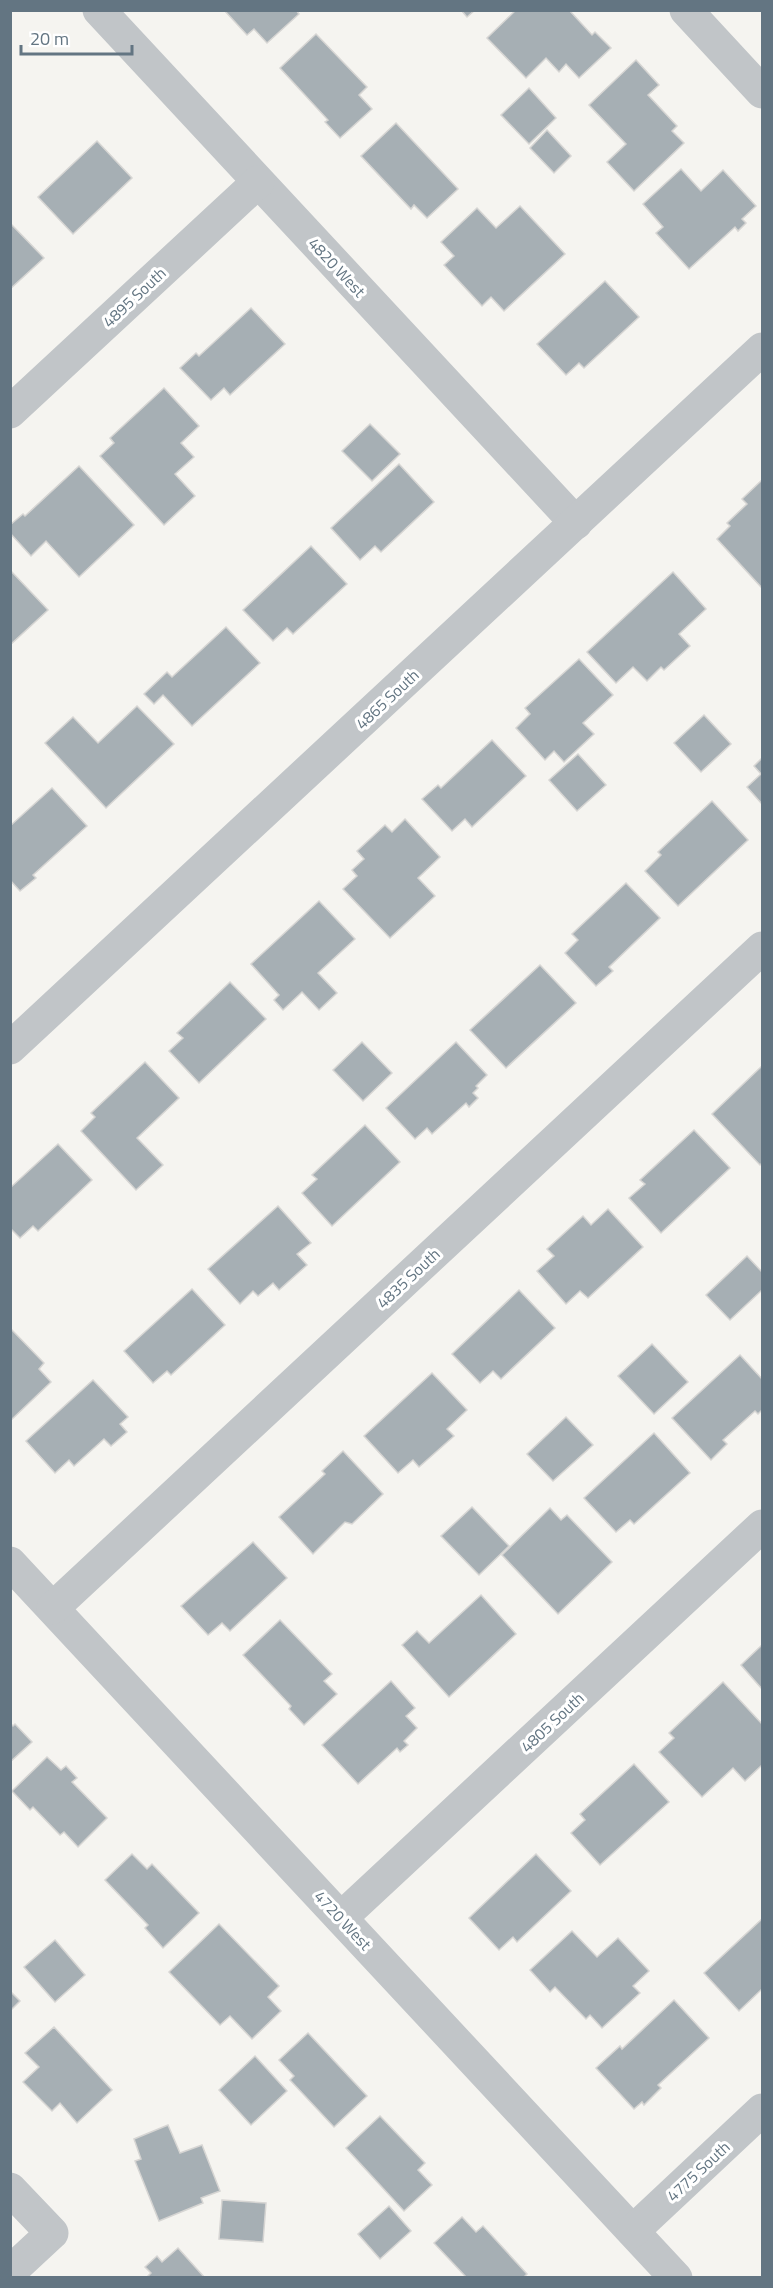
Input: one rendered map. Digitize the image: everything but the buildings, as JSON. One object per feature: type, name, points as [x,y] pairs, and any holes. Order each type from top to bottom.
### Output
[{"type":"street","name":"4820 West","points":[[99,10],[576,523]]},
{"type":"street","points":[[686,10],[762,92]]},
{"type":"street","name":"4895 South","points":[[10,412],[258,182]]},
{"type":"street","name":"4865 South","points":[[10,1048],[762,349]]},
{"type":"street","name":"4835 South","points":[[53,1608],[762,948]]},
{"type":"street","name":"4805 South","points":[[341,1918],[762,1526]]},
{"type":"street","name":"4720 West","points":[[10,1563],[676,2277]]},
{"type":"street","name":"4775 South","points":[[633,2231],[762,2110]]},
{"type":"street","points":[[10,2189],[52,2233],[10,2272]]}]
